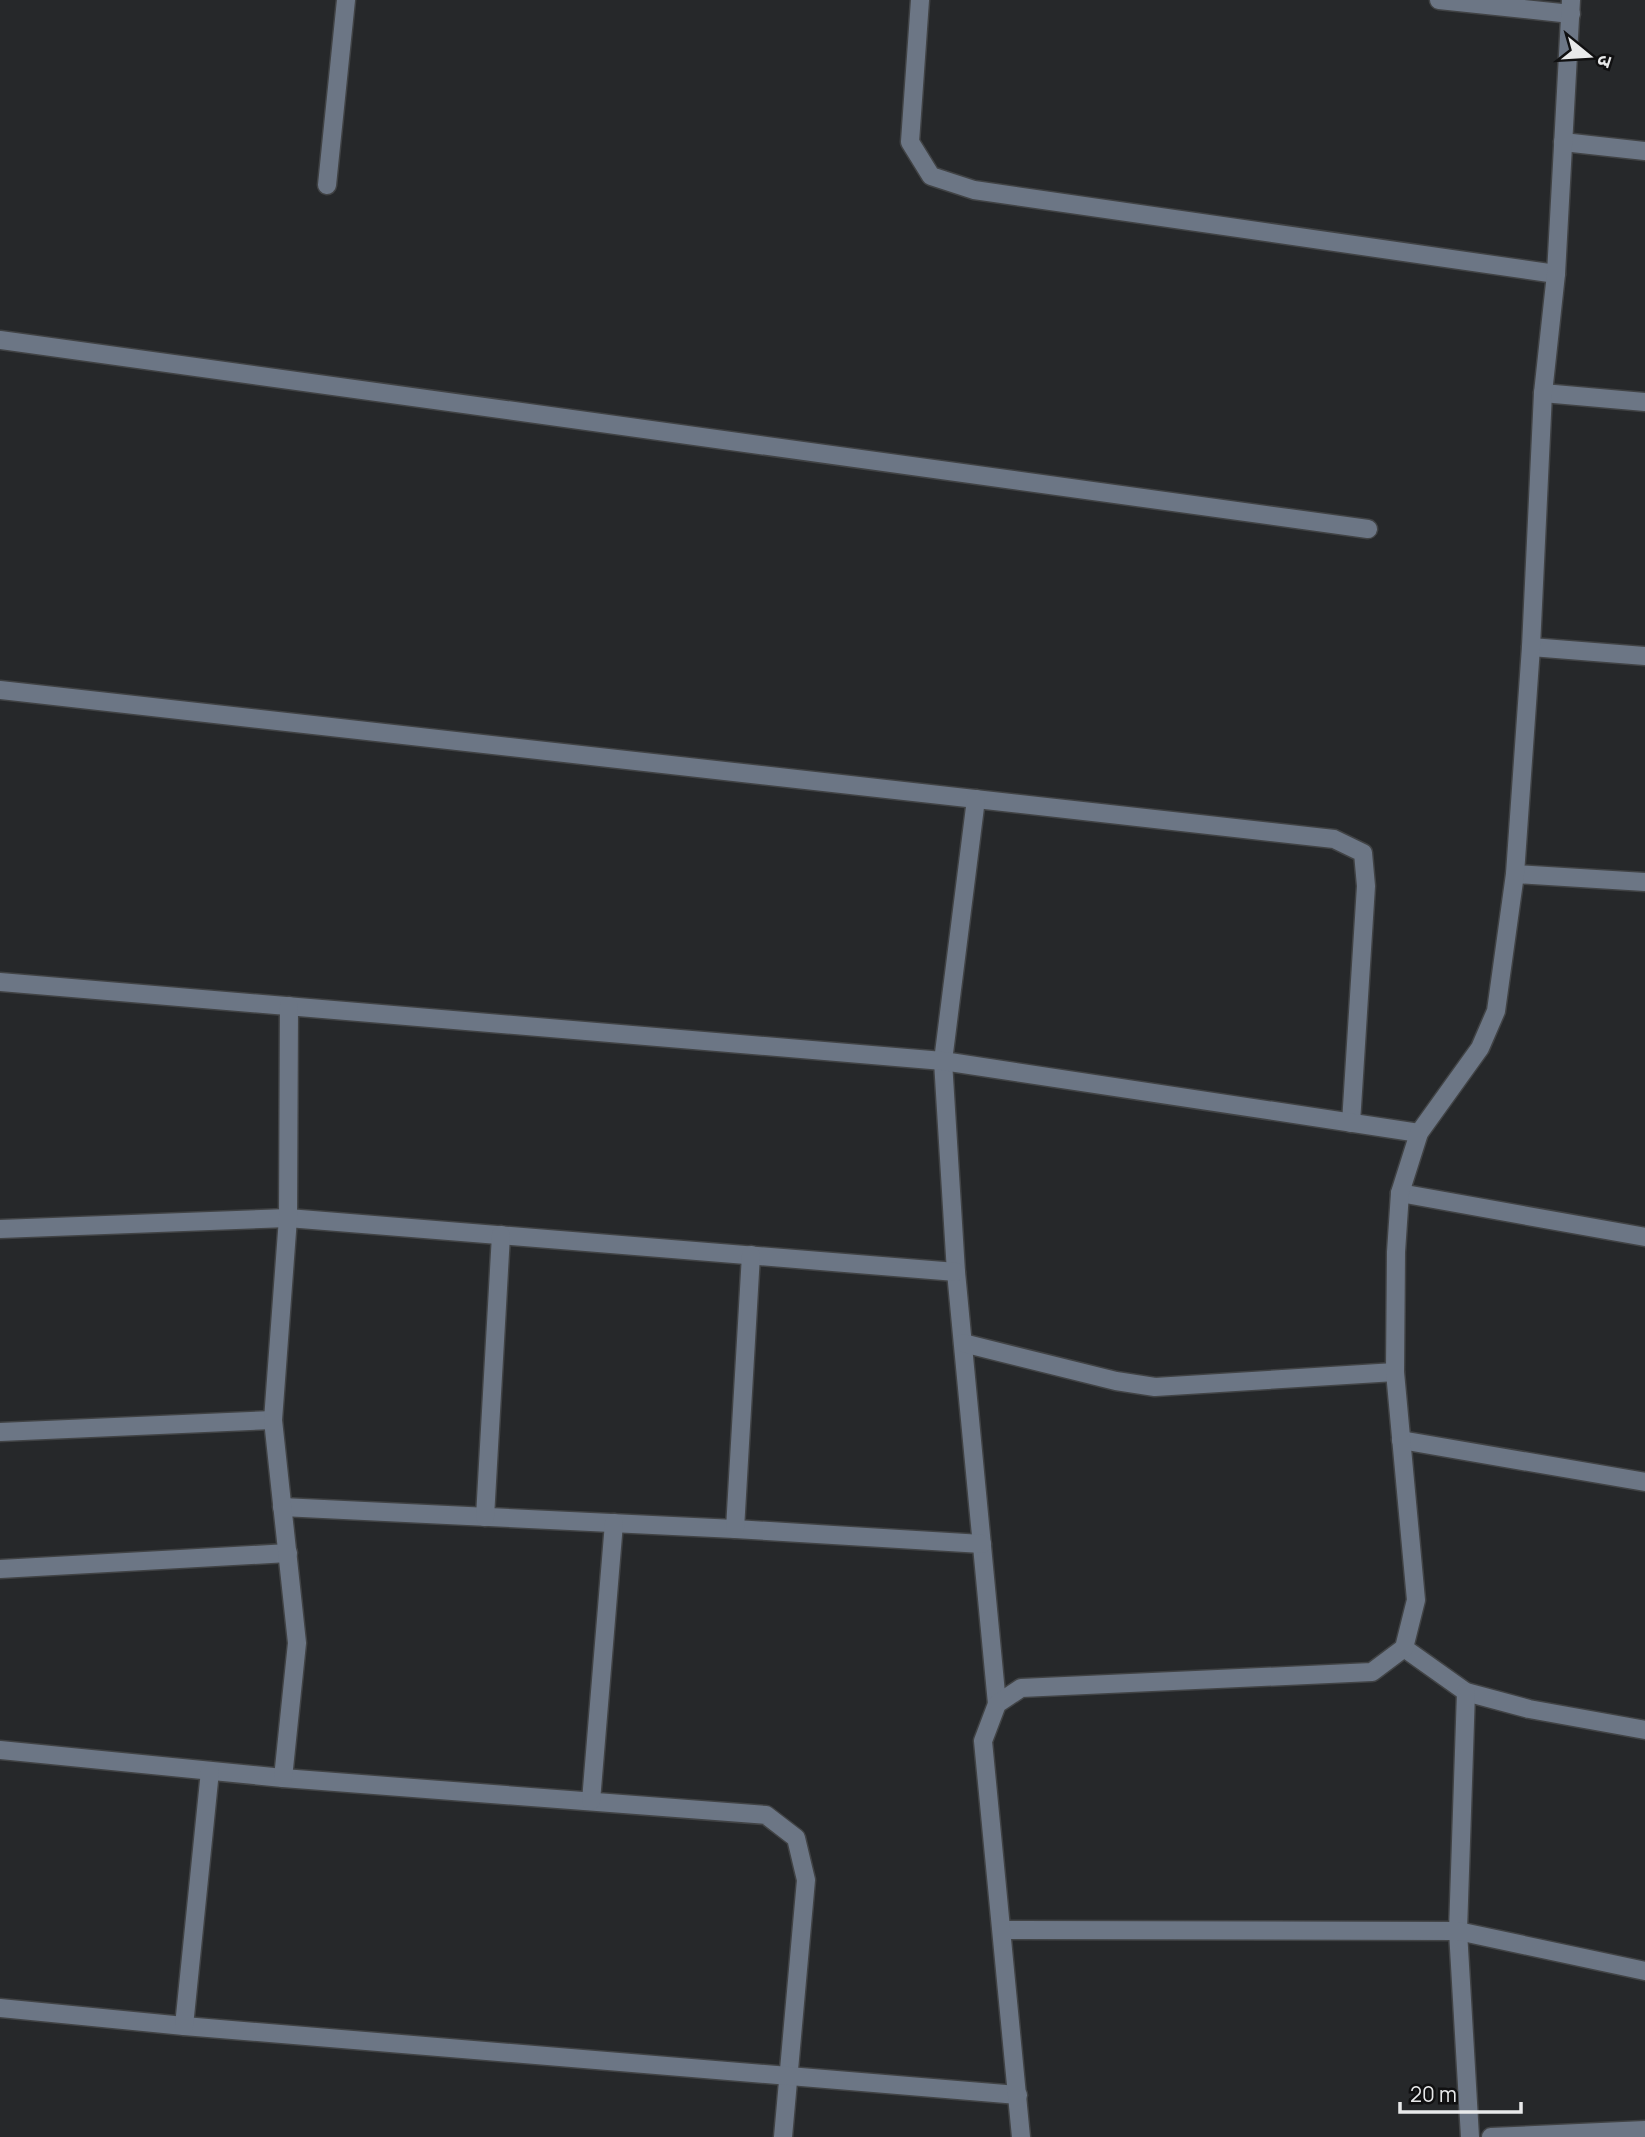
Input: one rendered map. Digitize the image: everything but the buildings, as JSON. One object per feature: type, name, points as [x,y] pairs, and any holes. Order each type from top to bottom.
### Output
[{"type":"street","points":[[327,185],[346,0]]},
{"type":"street","points":[[920,0],[910,142],[931,176],[974,190],[1556,274]]},
{"type":"street","points":[[997,1704],[1021,1688],[1372,1672],[1404,1648],[1416,1600],[1395,1372],[1396,1252],[1400,1193],[1419,1133],[1480,1048],[1496,1011],[1515,874],[1531,647],[1544,393],[1556,274],[1571,7],[1439,0]]},
{"type":"street","points":[[1563,142],[1645,151]]},
{"type":"street","points":[[0,340],[1368,529]]},
{"type":"street","points":[[1544,393],[1645,402]]},
{"type":"street","points":[[1531,647],[1645,656]]},
{"type":"street","points":[[0,691],[1334,839],[1363,853],[1367,886],[1351,1123]]},
{"type":"street","points":[[976,799],[943,1061],[956,1272],[997,1704],[983,1741],[1021,2137]]},
{"type":"street","points":[[1515,874],[1645,882]]},
{"type":"street","points":[[0,982],[943,1061],[1419,1133]]},
{"type":"street","points":[[282,1777],[297,1643],[273,1420],[288,1218],[289,1006]]},
{"type":"street","points":[[1400,1193],[1645,1237]]},
{"type":"street","points":[[0,1229],[288,1218],[956,1272]]},
{"type":"street","points":[[485,1517],[501,1235]]},
{"type":"street","points":[[735,1529],[751,1255]]},
{"type":"street","points":[[963,1343],[1116,1381],[1155,1387],[1395,1372]]},
{"type":"street","points":[[0,1432],[273,1420]]},
{"type":"street","points":[[1401,1440],[1645,1482]]},
{"type":"street","points":[[282,1507],[982,1544]]},
{"type":"street","points":[[591,1801],[614,1523]]},
{"type":"street","points":[[0,1569],[288,1553]]},
{"type":"street","points":[[1404,1648],[1466,1692],[1529,1709],[1645,1730]]},
{"type":"street","points":[[1466,1692],[1458,1931],[1470,2137]]},
{"type":"street","points":[[0,1750],[210,1771],[766,1815],[796,1838],[806,1880],[783,2137]]},
{"type":"street","points":[[184,2026],[210,1771]]},
{"type":"street","points":[[1003,1930],[1458,1931],[1645,1971]]},
{"type":"street","points":[[0,2008],[184,2026],[1018,2095]]},
{"type":"street","points":[[1491,2137],[1645,2130]]}]
